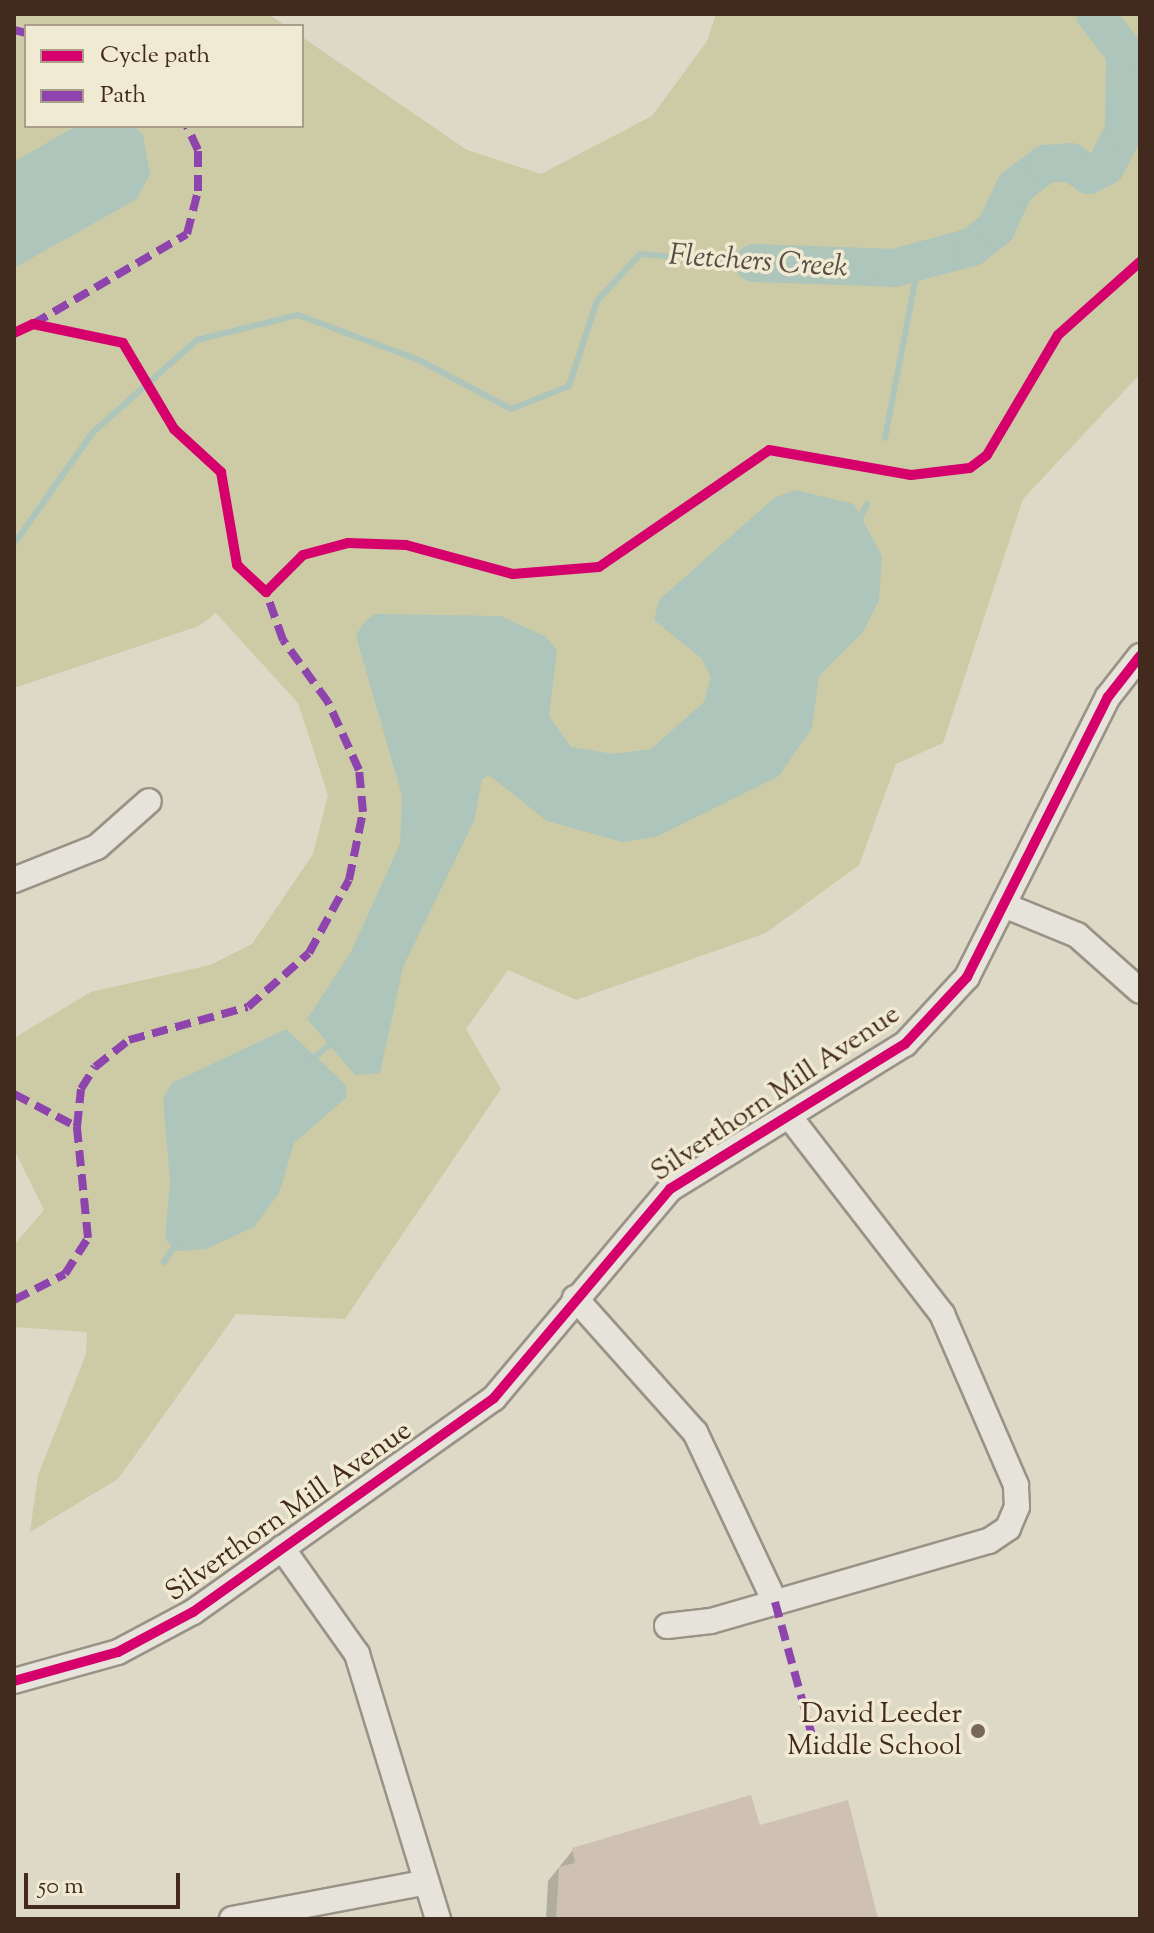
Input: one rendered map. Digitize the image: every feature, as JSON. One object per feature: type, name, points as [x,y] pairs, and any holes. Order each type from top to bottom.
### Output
[{"type":"street","name":"Silverthorn Mill Avenue","points":[[14,1681],[118,1652],[193,1612],[494,1398],[575,1298],[670,1189],[905,1044],[967,977],[1006,906],[1108,697],[1140,656]]},
{"type":"street","points":[[14,880],[97,847],[149,801]]},
{"type":"street","points":[[1006,906],[1087,941],[1140,991]]},
{"type":"street","points":[[667,1626],[775,1602],[989,1541],[1008,1528],[1017,1507],[1016,1485],[942,1314],[789,1116]]},
{"type":"street","points":[[575,1298],[695,1432],[775,1602]]},
{"type":"street","points":[[282,1548],[357,1654],[438,1919]]},
{"type":"street","points":[[232,1919],[427,1882]]},
{"type":"green space","points":[[14,14],[268,14],[283,24],[24,24],[24,128],[304,128],[304,38],[467,150],[541,174],[652,116],[707,41],[716,14],[1140,14],[1140,374],[1023,499],[943,743],[896,764],[859,865],[766,933],[576,1000],[508,970],[466,1029],[501,1089],[345,1319],[236,1314],[118,1479],[30,1532],[38,1475],[86,1354],[87,1332],[14,1327],[14,1245],[44,1210],[14,1149],[14,1038],[91,992],[210,965],[252,944],[313,854],[328,795],[298,703],[216,613],[199,626],[14,688]]},
{"type":"shaded area","points":[[73,128],[135,128],[143,135],[150,174],[137,199],[14,268],[14,162]]},
{"type":"shaded area","points":[[795,490],[854,504],[882,556],[879,600],[863,632],[819,676],[812,728],[779,776],[656,837],[622,842],[547,821],[489,775],[482,779],[474,821],[403,967],[380,1073],[355,1075],[307,1019],[351,952],[400,844],[402,796],[356,636],[363,624],[374,614],[501,616],[546,637],[557,651],[549,716],[571,747],[613,754],[651,749],[704,702],[711,677],[701,658],[654,620],[659,600],[774,498]]},
{"type":"shaded area","points":[[286,1029],[345,1084],[347,1097],[294,1143],[279,1193],[254,1227],[206,1249],[177,1251],[165,1239],[170,1182],[163,1099],[172,1083]]},
{"type":"building","points":[[751,1795],[760,1825],[848,1800],[878,1918],[556,1919],[559,1867],[575,1863],[572,1848]]},
{"type":"waterway","name":"Fletchers Creek","points":[[754,263],[894,268],[972,247],[996,228],[1015,187],[1045,164],[1071,162],[1089,175],[1106,166],[1124,131],[1125,53],[1095,14]]},
{"type":"waterway","name":"Fletchers Creek","points":[[14,544],[93,432],[197,340],[298,315],[419,360],[511,409],[569,386],[597,301],[640,254],[754,263]]},
{"type":"waterway","points":[[885,438],[919,261]]},
{"type":"waterway","points":[[859,521],[867,504]]},
{"type":"waterway","points":[[311,1060],[333,1042]]},
{"type":"waterway","points":[[164,1262],[177,1242]]},
{"type":"marked path","points":[[14,30],[24,32]]},
{"type":"marked path","points":[[33,324],[187,234],[198,191],[198,150],[188,128]]},
{"type":"marked path","points":[[14,1300],[65,1274],[88,1238],[77,1127],[81,1089],[95,1067],[129,1040],[248,1007],[309,953],[349,880],[363,812],[359,770],[328,702],[283,640],[266,592]]},
{"type":"marked path","points":[[14,1094],[77,1127]]},
{"type":"marked path","points":[[775,1602],[816,1750]]},
{"type":"cycle path","points":[[14,333],[33,324],[123,343],[174,429],[221,472],[237,565],[266,592],[303,555],[348,543],[406,545],[513,574],[599,567],[769,450],[911,475],[970,468],[987,455],[1058,335],[1140,262]]},
{"type":"cycle path","points":[[14,1681],[118,1652],[193,1612],[494,1398],[670,1189],[905,1044],[967,977],[1108,697],[1140,656]]},
{"type":"place","name":"David Leeder Middle School","points":[[978,1731]]}]
